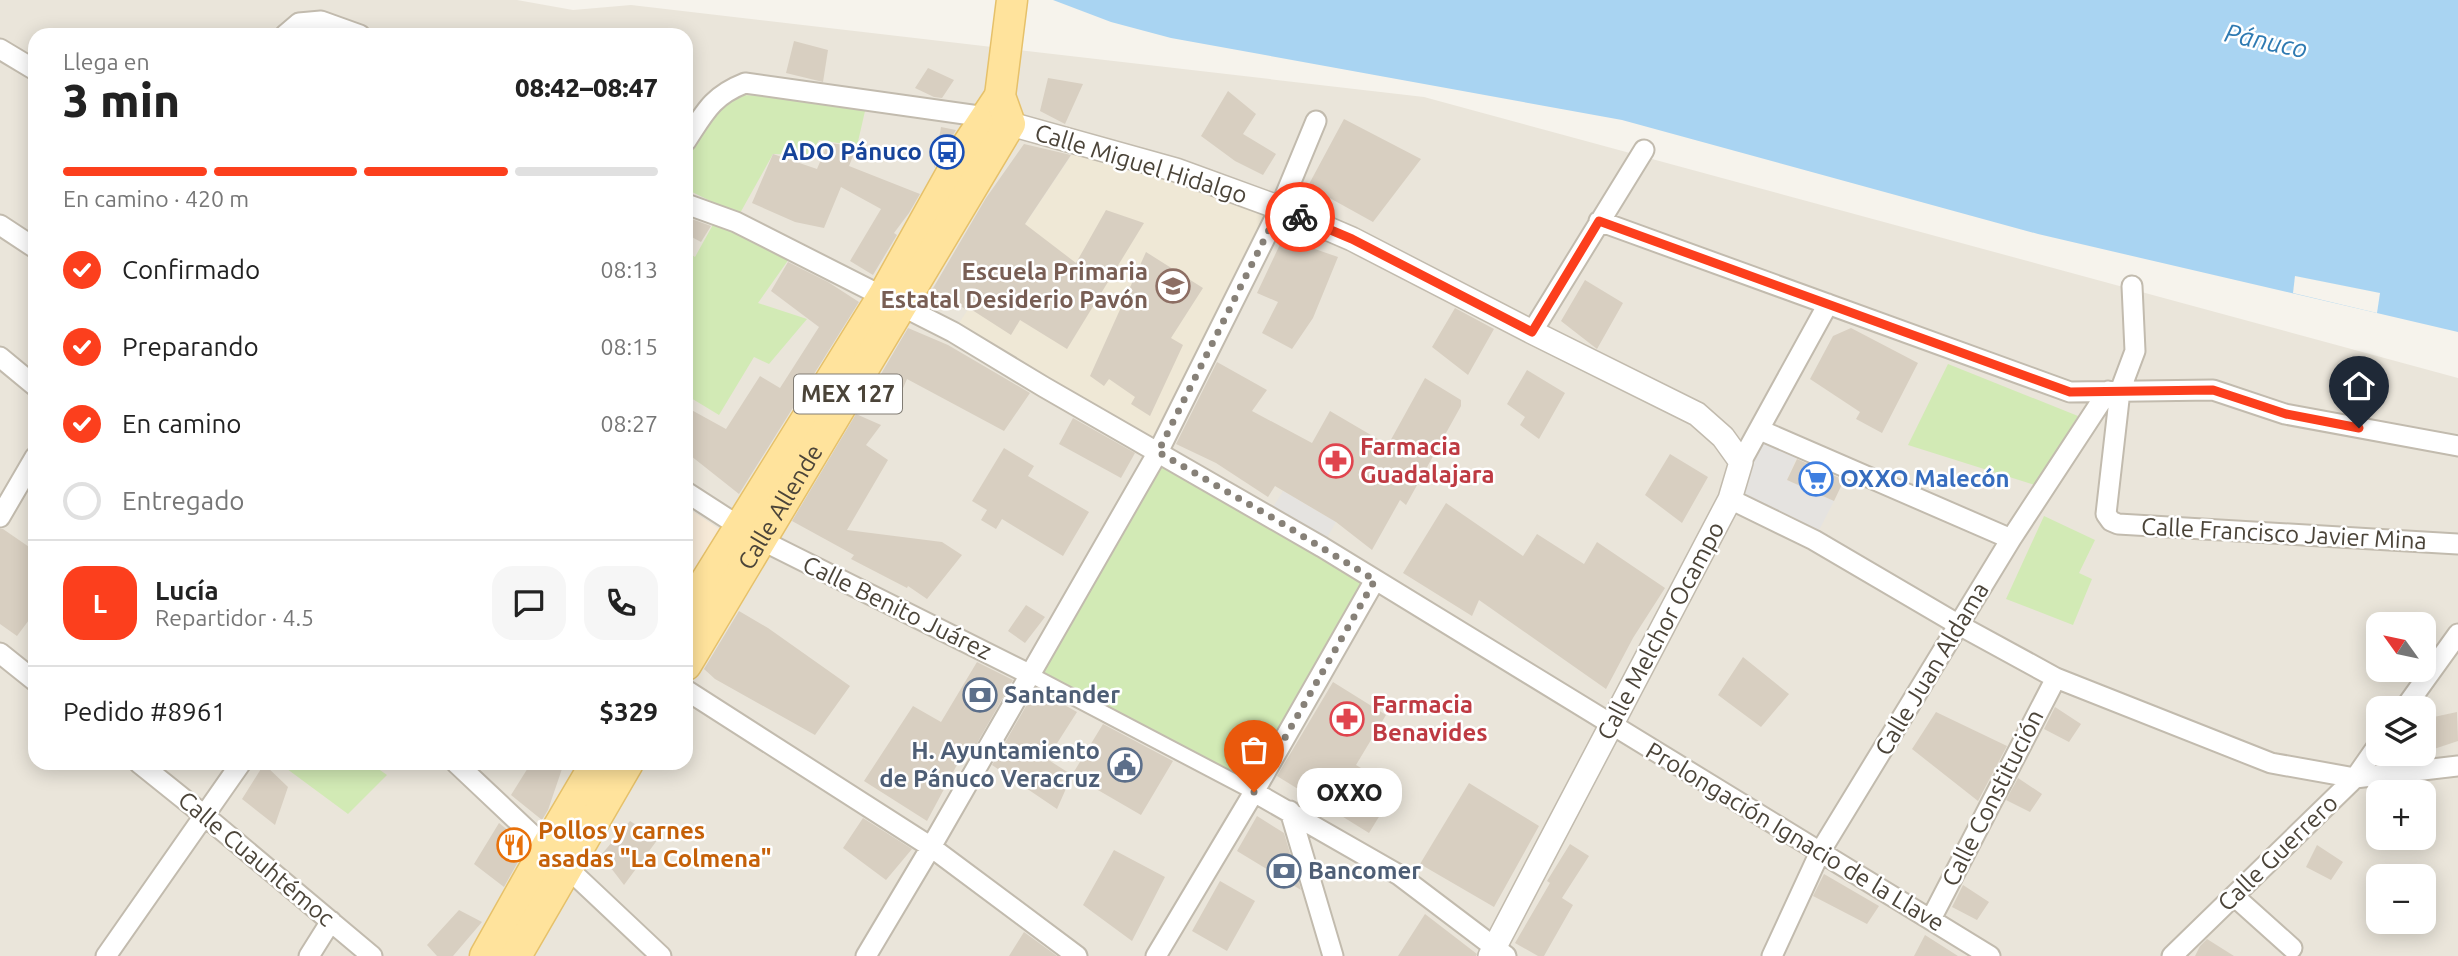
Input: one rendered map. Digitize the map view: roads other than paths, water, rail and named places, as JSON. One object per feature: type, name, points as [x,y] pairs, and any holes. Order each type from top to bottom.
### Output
[{"type":"main road","name":"Calle Allende","points":[[693,650],[749,533],[892,301],[999,112],[1012,0]]},
{"type":"main road","name":"Calle Allende","points":[[693,604],[749,533]]},
{"type":"main road","points":[[516,956],[593,770]]},
{"type":"main road","points":[[485,956],[623,770]]},
{"type":"street","points":[[296,28],[321,21],[340,28]]},
{"type":"street","points":[[0,49],[28,66]]},
{"type":"street","name":"Calle Miguel Hidalgo","points":[[693,131],[712,103],[726,91],[746,83],[999,112],[1176,170],[1280,208],[1352,239],[1697,414],[1723,437],[1741,462]]},
{"type":"street","points":[[866,956],[1158,452],[1280,208],[1316,121]]},
{"type":"street","points":[[1532,332],[1644,150]]},
{"type":"street","name":"Prolongación Ignacio de la Llave","points":[[693,207],[736,222],[953,332],[1279,521],[1990,956]]},
{"type":"street","points":[[1599,221],[2070,392],[2213,390],[2286,414],[2458,446]]},
{"type":"street","points":[[0,225],[28,243]]},
{"type":"street","points":[[2114,391],[2135,351],[2132,286]]},
{"type":"street","name":"Calle Melchor Ocampo","points":[[1497,953],[1611,726],[1730,499],[1741,462],[1828,304]]},
{"type":"street","points":[[0,357],[28,380]]},
{"type":"street","name":"Calle Francisco Javier Mina","points":[[2114,391],[2106,514],[2110,521],[2118,524],[2458,544]]},
{"type":"street","name":"Calle Juan Aldama","points":[[1772,956],[1820,852],[2011,539],[2114,391]]},
{"type":"street","points":[[1760,430],[2011,539]]},
{"type":"street","points":[[0,517],[28,469]]},
{"type":"street","name":"Calle Benito Juárez","points":[[693,497],[749,533],[1029,674],[1290,811],[1399,875],[1497,953]]},
{"type":"street","points":[[1730,499],[1814,540],[2056,678],[2271,763],[2355,778],[2458,766]]},
{"type":"street","points":[[1156,956],[1254,792],[1375,580]]},
{"type":"street","points":[[2413,696],[2458,634]]},
{"type":"street","points":[[0,653],[28,675]]},
{"type":"street","name":"Calle Constitución","points":[[1931,919],[2056,678]]},
{"type":"street","points":[[693,694],[931,847],[1077,956]]},
{"type":"street","name":"Calle Guerrero","points":[[2172,956],[2355,778],[2366,762]]},
{"type":"street","name":"Calle Cuauhtémoc","points":[[148,770],[372,956]]},
{"type":"street","points":[[106,956],[237,770]]},
{"type":"street","points":[[465,770],[661,956]]},
{"type":"street","points":[[1290,811],[1333,956]]},
{"type":"street","points":[[2234,895],[2292,948]]},
{"type":"street","points":[[309,956],[331,921]]},
{"type":"water","name":"Pánuco","points":[[1053,0],[2458,0],[2458,332],[2038,234],[1622,120],[1171,38],[1111,22]]},
{"type":"place","name":"ADO Pánuco","points":[[947,152]]},
{"type":"place","name":"Escuela Primaria Estatal Desiderio Pavón","points":[[1173,286]]},
{"type":"place","name":"Farmacia Guadalajara","points":[[1336,461]]},
{"type":"place","name":"OXXO Malecón","points":[[1816,479]]},
{"type":"place","name":"Santander","points":[[980,695]]},
{"type":"place","name":"Farmacia Benavides","points":[[1347,719]]},
{"type":"place","name":"H. Ayuntamiento de Pánuco Veracruz","points":[[1125,765]]},
{"type":"place","name":"OXXO","points":[[1254,792]]},
{"type":"place","name":"Pollos y carnes asadas \"La Colmena\"","points":[[514,845]]},
{"type":"place","name":"Bancomer","points":[[1284,871]]}]
